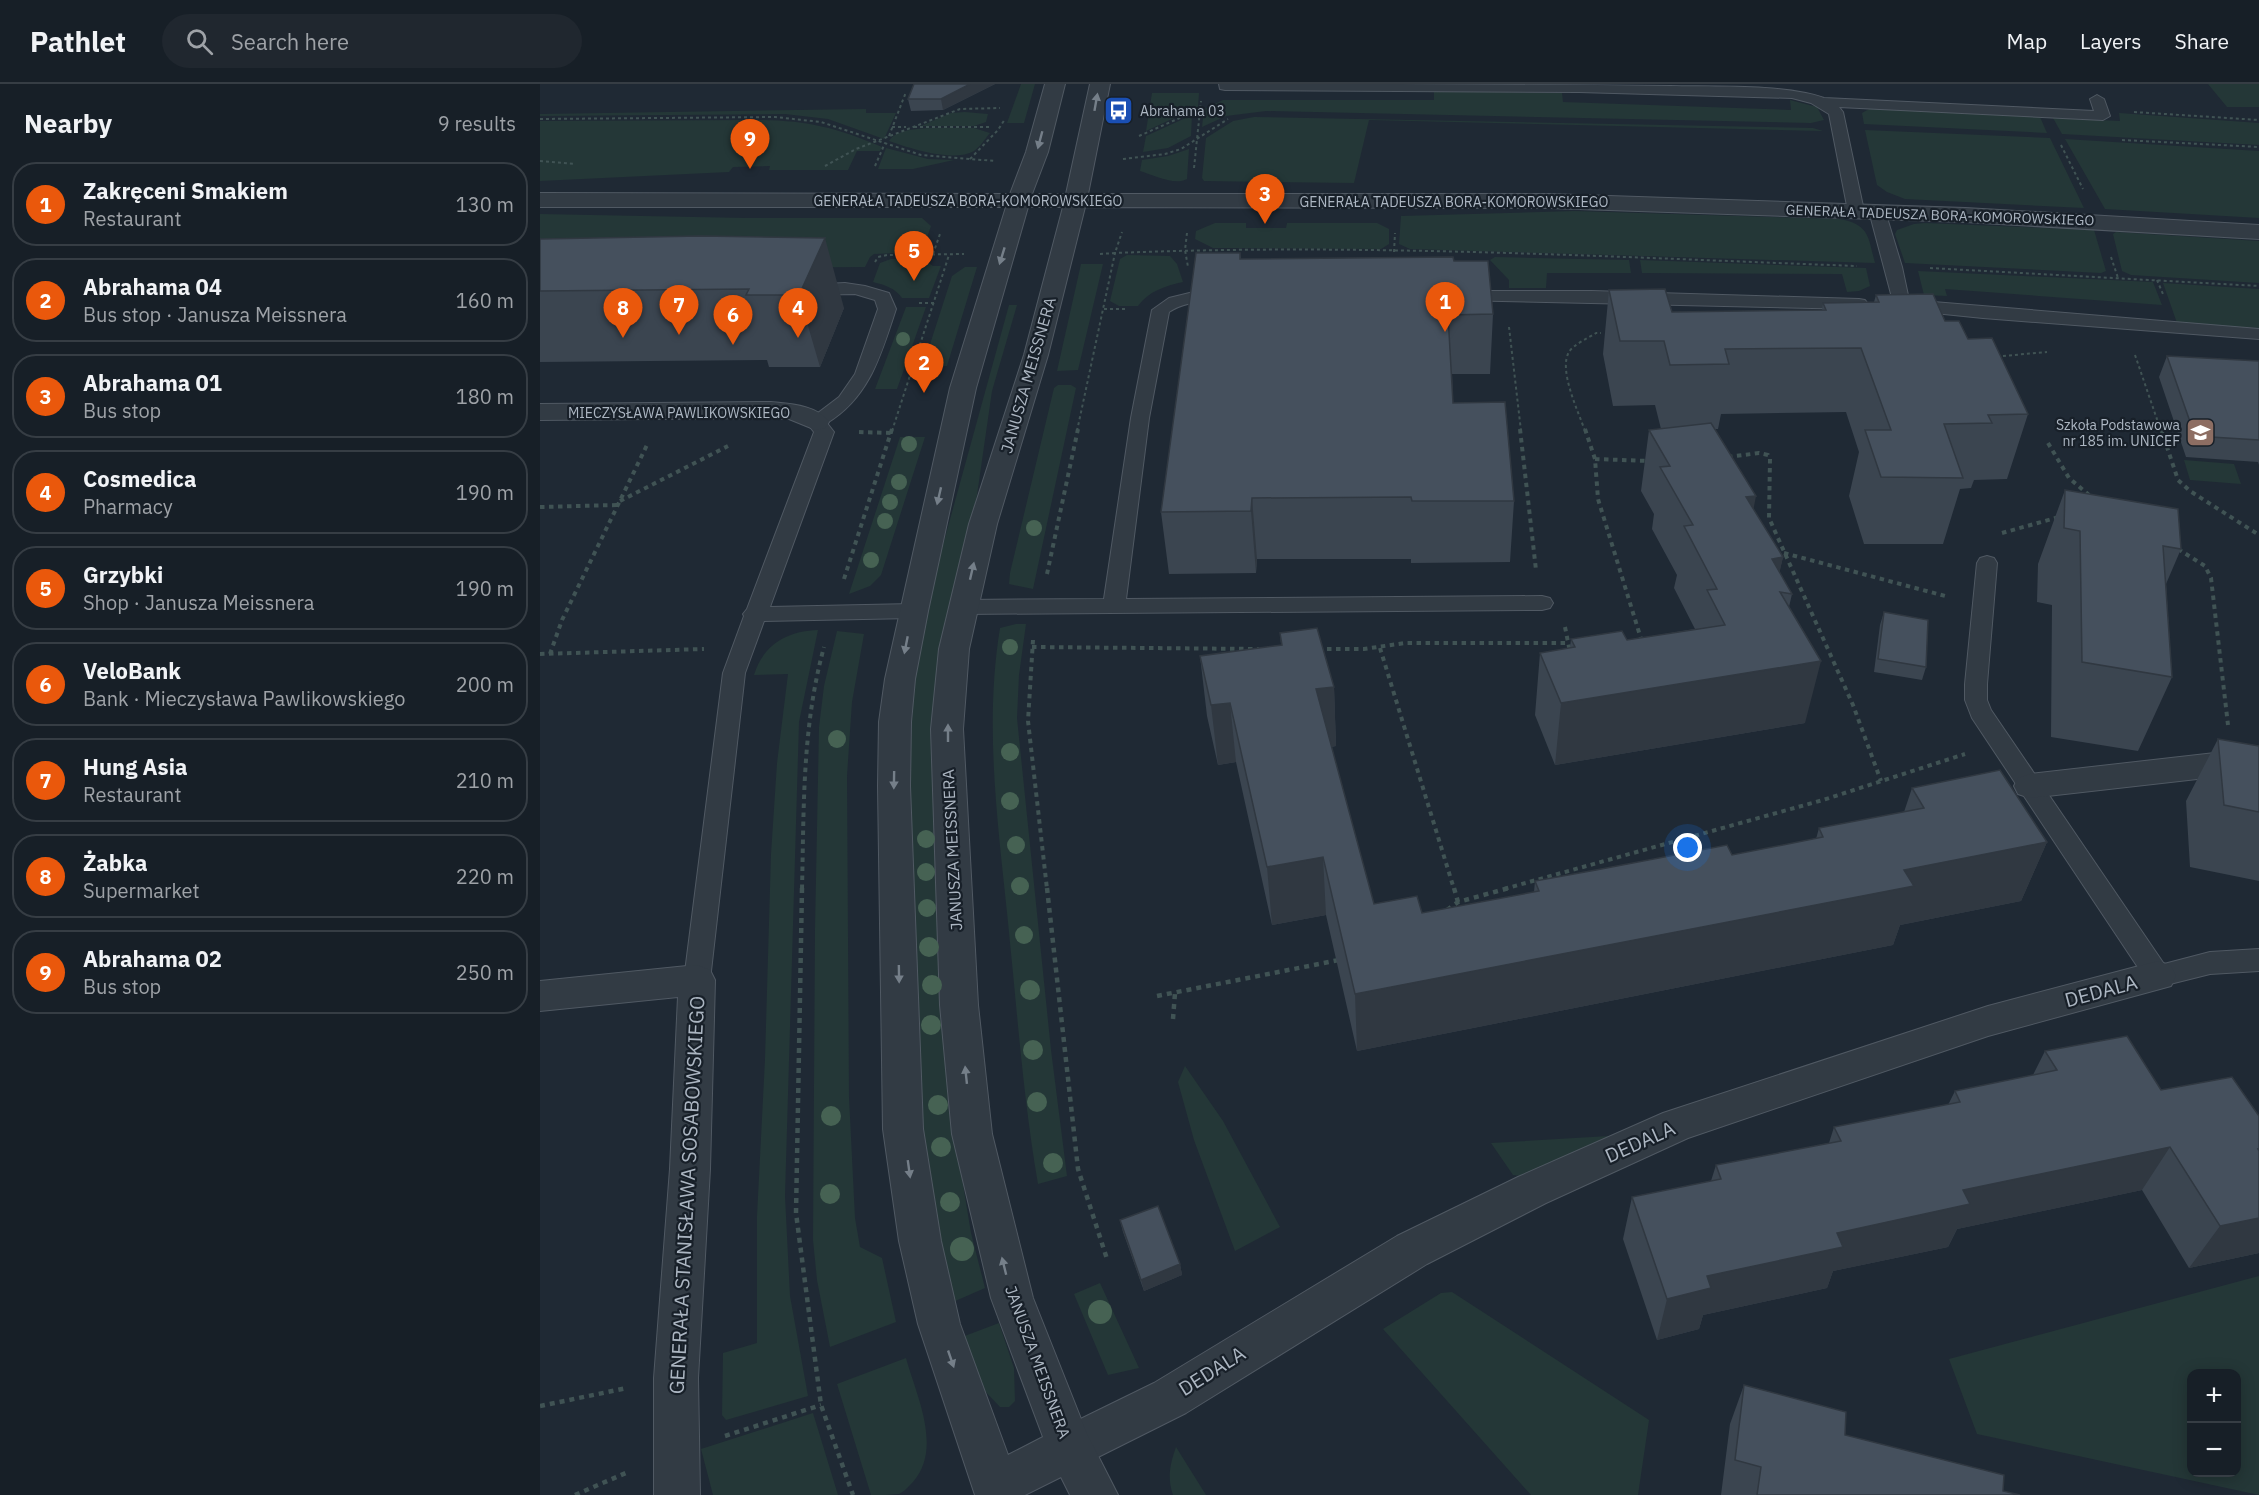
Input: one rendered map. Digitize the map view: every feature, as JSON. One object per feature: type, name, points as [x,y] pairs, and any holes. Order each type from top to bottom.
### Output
[{"type":"street","points":[[990,1492],[939,1324],[920,1241],[903,1130],[894,786],[895,722],[900,679],[913,610],[963,388],[1055,84]]},
{"type":"street","name":"JANUSZA MEISSNERA","points":[[1095,1495],[1070,1448],[1012,1298],[972,1134],[959,1005],[947,729],[954,649],[963,607],[983,524],[1036,355],[1077,200],[1100,84]]},
{"type":"street","name":"GENERAŁA TADEUSZA BORA-KOMOROWSKIEGO","points":[[540,200],[1549,201],[1866,211],[2259,232]]},
{"type":"street","name":"MIECZYSŁAWA PAWLIKOWSKIEGO","points":[[540,412],[782,411],[804,415],[816,422]]},
{"type":"street","points":[[2030,786],[2241,756]]},
{"type":"street","name":"DEDALA","points":[[990,1492],[1070,1448],[1170,1398],[1412,1250],[1532,1190],[1677,1125],[1988,1021],[2158,976]]},
{"type":"street","name":"GENERAŁA STANISŁAWA SOSABOWSKIEGO","points":[[540,996],[697,980],[690,1169],[676,1378],[677,1495]]},
{"type":"lane","points":[[1225,86],[1604,88],[1792,94],[1824,102],[2103,116],[2097,99]]},
{"type":"lane","points":[[1824,102],[1836,112],[1866,211],[1894,267],[1901,305]]},
{"type":"lane","points":[[697,980],[734,673],[754,614],[824,432],[816,422],[833,414],[857,389],[887,309],[883,297],[863,291],[788,290]]},
{"type":"lane","points":[[1114,606],[1140,418],[1161,310],[1170,303],[1189,296],[1243,294]]},
{"type":"lane","points":[[1447,296],[1592,296],[1901,305],[2259,334]]},
{"type":"lane","points":[[1987,563],[1976,700],[1980,712],[2158,976]]},
{"type":"lane","points":[[963,607],[1542,603]]},
{"type":"lane","points":[[754,614],[913,610]]},
{"type":"lane","name":"DEDALA","points":[[2158,976],[2210,963],[2259,960]]},
{"type":"path","points":[[1139,136],[1220,100],[1222,88],[1225,86]]},
{"type":"path","points":[[873,172],[906,92]]},
{"type":"path","points":[[1196,147],[1202,92]]},
{"type":"path","points":[[816,170],[909,127],[960,109],[1000,108]]},
{"type":"path","points":[[2125,111],[2259,120]]},
{"type":"path","points":[[540,119],[775,117],[821,122],[921,155],[1033,161]]},
{"type":"path","points":[[1084,161],[1173,152],[1188,145],[1221,122],[1235,117]]},
{"type":"path","points":[[970,159],[998,130],[1006,118]]},
{"type":"path","points":[[892,127],[991,127]]},
{"type":"path","points":[[2058,139],[2084,190]]},
{"type":"path","points":[[2114,139],[2259,147]]},
{"type":"path","points":[[1126,157],[1128,163]]},
{"type":"path","points":[[1187,230],[1185,250],[1187,261]]},
{"type":"path","points":[[1046,578],[1115,253],[1122,231]]},
{"type":"path","points":[[1092,254],[1185,250],[1480,253],[1865,266]]},
{"type":"path","points":[[873,266],[876,259],[881,256],[972,254]]},
{"type":"path","points":[[841,587],[949,255]]},
{"type":"path","points":[[1929,268],[2259,286]]},
{"type":"path","points":[[2157,280],[2160,289]]},
{"type":"path","points":[[1608,333],[1596,333],[1569,351],[1566,361],[1567,378],[1595,459],[1598,499],[1643,643]]},
{"type":"path","points":[[2136,356],[2178,480],[2190,491],[2259,535]]},
{"type":"path","points":[[1515,374],[1535,563]]},
{"type":"path","points":[[550,654],[561,620],[664,412]]},
{"type":"path","points":[[540,507],[619,503],[734,443]]},
{"type":"path","points":[[2048,443],[2069,478],[2093,497]]},
{"type":"path","points":[[1718,458],[1759,453],[1768,455],[1768,518],[1853,705],[1881,780]]},
{"type":"path","points":[[1595,459],[1653,461]]},
{"type":"path","points":[[1987,563],[1992,538],[2068,514]]},
{"type":"path","points":[[2170,543],[2205,566],[2211,578],[2241,756]]},
{"type":"path","points":[[1784,553],[1984,606]]},
{"type":"path","points":[[1564,620],[1571,654]]},
{"type":"path","points":[[1036,630],[1032,647],[1028,721],[1078,1168],[1107,1259]]},
{"type":"path","points":[[825,641],[814,683],[805,748],[795,1213],[821,1405],[853,1495]]},
{"type":"path","points":[[1307,649],[1380,648],[1405,644],[1567,643]]},
{"type":"path","points":[[1032,647],[1261,649]]},
{"type":"path","points":[[540,654],[742,648]]},
{"type":"path","points":[[1380,648],[1458,902]]},
{"type":"path","points":[[1444,912],[1458,902],[1823,800],[1999,743]]},
{"type":"path","points":[[1157,996],[1344,959]]},
{"type":"path","points":[[1173,1019],[1174,993]]},
{"type":"path","points":[[540,1406],[676,1378]]},
{"type":"shaded area","points":[[1021,84],[1035,84],[1024,123],[1007,123]]},
{"type":"shaded area","points":[[2208,84],[2259,84],[2259,107],[2227,107]]},
{"type":"shaded area","points":[[1434,91],[1562,93],[1563,102],[1791,110],[1790,100],[1817,107],[1824,120],[1811,123],[1266,111],[1226,116],[1202,127],[1204,109],[1223,100],[1434,100]]},
{"type":"shaded area","points":[[1152,93],[1199,93],[1198,107],[1146,131]]},
{"type":"shaded area","points":[[1871,108],[2040,117],[2047,133],[1864,124],[1862,113]]},
{"type":"shaded area","points":[[866,109],[866,113],[896,113],[884,139],[828,119],[785,114],[540,116],[540,114]]},
{"type":"shaded area","points":[[951,113],[988,114],[986,122],[974,126],[921,126]]},
{"type":"shaded area","points":[[2119,113],[2259,123],[2259,145],[2062,134],[2053,118],[2120,121]]},
{"type":"shaded area","points":[[1192,115],[1191,136],[1168,148],[1143,152],[1146,136]]},
{"type":"shaded area","points":[[1254,117],[1813,128],[1823,131],[1369,120],[1354,183],[1204,181],[1202,178],[1206,138],[1233,121]]},
{"type":"shaded area","points":[[540,121],[789,121],[820,126],[882,147],[880,151],[857,151],[848,170],[769,170],[770,166],[733,167],[729,172],[540,181]]},
{"type":"shaded area","points":[[974,128],[990,133],[974,151],[965,154],[932,153],[889,141],[895,135],[915,129]]},
{"type":"shaded area","points":[[1865,130],[2050,138],[2084,208],[1905,199],[1877,185]]},
{"type":"shaded area","points":[[2065,139],[2259,151],[2259,218],[2105,209]]},
{"type":"shaded area","points":[[886,148],[928,159],[954,160],[913,169],[878,169]]},
{"type":"shaded area","points":[[1189,149],[1187,179],[1170,181],[1140,171],[1142,160],[1168,156]]},
{"type":"shaded area","points":[[1575,211],[1840,219],[1857,225],[1866,234],[1875,263],[1410,249],[1399,244],[1401,216]]},
{"type":"shaded area","points":[[540,214],[746,218],[922,218],[931,226],[922,252],[874,254],[865,267],[540,269]]},
{"type":"shaded area","points":[[1215,223],[1246,223],[1246,228],[1286,228],[1287,223],[1377,223],[1389,229],[1389,244],[1381,249],[1213,248],[1195,239],[1196,231]]},
{"type":"shaded area","points":[[1925,223],[2094,230],[2106,271],[2101,273],[1905,263],[1895,234],[1897,230]]},
{"type":"shaded area","points":[[2116,232],[2259,241],[2259,283],[2131,275],[2122,271],[2113,234]]},
{"type":"shaded area","points":[[1127,255],[1170,256],[1177,264],[1183,282],[1158,290],[1147,296],[1138,306],[1119,306],[1110,301],[1120,259]]},
{"type":"shaded area","points":[[1495,257],[1629,260],[1631,273],[1547,273],[1546,288],[1509,288],[1509,280],[1490,260]]},
{"type":"shaded area","points":[[921,258],[933,266],[941,266],[929,298],[902,298],[889,287],[873,282],[880,263],[891,259]]},
{"type":"shaded area","points":[[1640,260],[1866,268],[1870,286],[1859,291],[1847,292],[1842,274],[1642,273]]},
{"type":"shaded area","points":[[1081,264],[1103,264],[1078,370],[1057,371]]},
{"type":"shaded area","points":[[965,267],[977,267],[947,366],[923,366],[952,276]]},
{"type":"shaded area","points":[[1918,271],[2153,282],[2162,305],[1945,289],[1947,296],[1924,295]]},
{"type":"shaded area","points":[[2163,283],[2259,289],[2259,328],[2177,323]]},
{"type":"shaded area","points":[[1009,305],[1017,305],[992,391],[977,495],[945,627],[956,1142],[971,1233],[985,1288],[953,1302],[931,1204],[920,1094],[911,833],[912,718],[920,641],[927,603]]},
{"type":"shaded area","points":[[906,307],[926,307],[897,389],[875,389]]},
{"type":"shaded area","points":[[1058,385],[1071,385],[1076,388],[1033,589],[1009,584],[1010,573],[1054,388]]},
{"type":"shaded area","points":[[900,437],[925,437],[881,575],[870,586],[849,594]]},
{"type":"shaded area","points":[[2184,460],[2234,464],[2241,484],[2190,480]]},
{"type":"shaded area","points":[[1026,624],[1019,675],[1017,718],[1051,1050],[1067,1176],[1038,1184],[1028,1119],[994,775],[993,702],[1000,628]]},
{"type":"shaded area","points":[[818,630],[799,722],[785,1196],[790,1296],[808,1396],[726,1420],[722,1415],[723,1353],[757,1343],[757,1216],[765,1059],[771,854],[777,763],[788,674],[754,675],[763,655],[778,642],[796,633]]},
{"type":"shaded area","points":[[837,631],[864,634],[852,702],[847,776],[849,1097],[855,1218],[860,1247],[882,1258],[896,1322],[830,1347],[817,1280],[813,1240],[815,929],[819,727],[824,686]]},
{"type":"shaded area","points":[[1185,1066],[1223,1121],[1280,1227],[1235,1251],[1194,1140],[1178,1082]]},
{"type":"shaded area","points":[[1609,1136],[1520,1176],[1513,1175],[1491,1143]]},
{"type":"shaded area","points":[[2259,1276],[2259,1495],[1977,1434],[1949,1359]]},
{"type":"shaded area","points":[[1100,1283],[1139,1368],[1108,1375],[1074,1294]]},
{"type":"shaded area","points":[[1452,1292],[1649,1420],[1638,1495],[1531,1495],[1383,1329],[1441,1293]]},
{"type":"shaded area","points":[[999,1323],[1014,1368],[1015,1401],[1009,1407],[1000,1407],[981,1387],[962,1337]]},
{"type":"shaded area","points":[[906,1358],[921,1405],[927,1438],[926,1453],[922,1468],[903,1492],[871,1495],[837,1384]]},
{"type":"shaded area","points":[[813,1413],[838,1495],[713,1495],[701,1449]]},
{"type":"shaded area","points":[[1176,1447],[1206,1495],[1173,1495],[1170,1471]]},
{"type":"building","points":[[914,84],[970,84],[941,99],[908,99]]},
{"type":"building","points":[[701,236],[825,238],[799,295],[746,295],[749,289],[540,291],[540,239]]},
{"type":"building","points":[[1196,253],[1240,253],[1240,259],[1453,257],[1454,261],[1488,261],[1493,314],[1448,315],[1453,403],[1505,402],[1514,501],[1412,501],[1411,497],[1252,498],[1251,511],[1161,512]]},
{"type":"building","points":[[1665,289],[1672,312],[1826,310],[1823,303],[1879,302],[1876,295],[1933,294],[1945,321],[1959,321],[1968,339],[1992,338],[2028,414],[1988,415],[1992,423],[1944,424],[1963,478],[1881,477],[1865,430],[1891,430],[1861,348],[1725,349],[1729,364],[1670,365],[1664,341],[1620,341],[1609,290]]},
{"type":"building","points":[[2167,356],[2259,361],[2259,440],[2195,436]]},
{"type":"building","points":[[1711,423],[1756,496],[1746,497],[1783,557],[1772,559],[1792,594],[1780,592],[1821,661],[1561,703],[1540,653],[1575,647],[1571,639],[1622,631],[1627,640],[1725,625],[1707,590],[1717,589],[1684,526],[1693,525],[1660,467],[1670,466],[1649,430]]},
{"type":"building","points":[[2065,490],[2178,509],[2181,549],[2163,546],[2172,677],[2082,662],[2080,531],[2064,528]]},
{"type":"building","points":[[1884,612],[1928,620],[1926,667],[1878,659]]},
{"type":"building","points":[[1317,628],[1334,687],[1316,689],[1374,904],[1417,896],[1422,913],[1539,891],[1535,881],[1727,845],[1732,855],[1823,837],[1819,828],[1924,808],[1912,788],[2000,770],[2047,842],[1904,870],[1914,886],[1355,994],[1323,857],[1267,867],[1230,703],[1211,705],[1200,656],[1282,645],[1280,633]]},
{"type":"building","points":[[2218,739],[2259,746],[2259,812],[2224,805]]},
{"type":"building","points":[[2127,1036],[2161,1090],[2232,1077],[2259,1116],[2259,1218],[2220,1226],[2170,1147],[1963,1190],[1970,1204],[1837,1233],[1843,1247],[1707,1276],[1711,1288],[1667,1299],[1632,1197],[1721,1179],[1716,1165],[1841,1141],[1834,1127],[1960,1102],[1955,1091],[2057,1070],[2045,1051]]},
{"type":"building","points":[[1158,1206],[1180,1264],[1141,1280],[1120,1220]]},
{"type":"building","points":[[1744,1385],[1846,1412],[1845,1435],[2004,1475],[2003,1491],[2020,1495],[1757,1495],[1761,1467],[1735,1460]]},
{"type":"place","name":"Abrahama 03","points":[[1119,111]]},
{"type":"place","name":"Abrahama 02","points":[[750,169]]},
{"type":"place","name":"Abrahama 01","points":[[1265,224]]},
{"type":"place","name":"Grzybki","points":[[914,281]]},
{"type":"place","name":"Zakręceni Smakiem","points":[[1445,332]]},
{"type":"place","name":"Hung Asia","points":[[679,335]]},
{"type":"place","name":"Żabka","points":[[623,338]]},
{"type":"place","name":"Cosmedica","points":[[798,338]]},
{"type":"place","name":"VeloBank","points":[[733,345]]},
{"type":"place","name":"Abrahama 04","points":[[924,393]]},
{"type":"place","name":"Szkoła Podstawowa nr 185 im. UNICEF","points":[[2201,433]]}]
